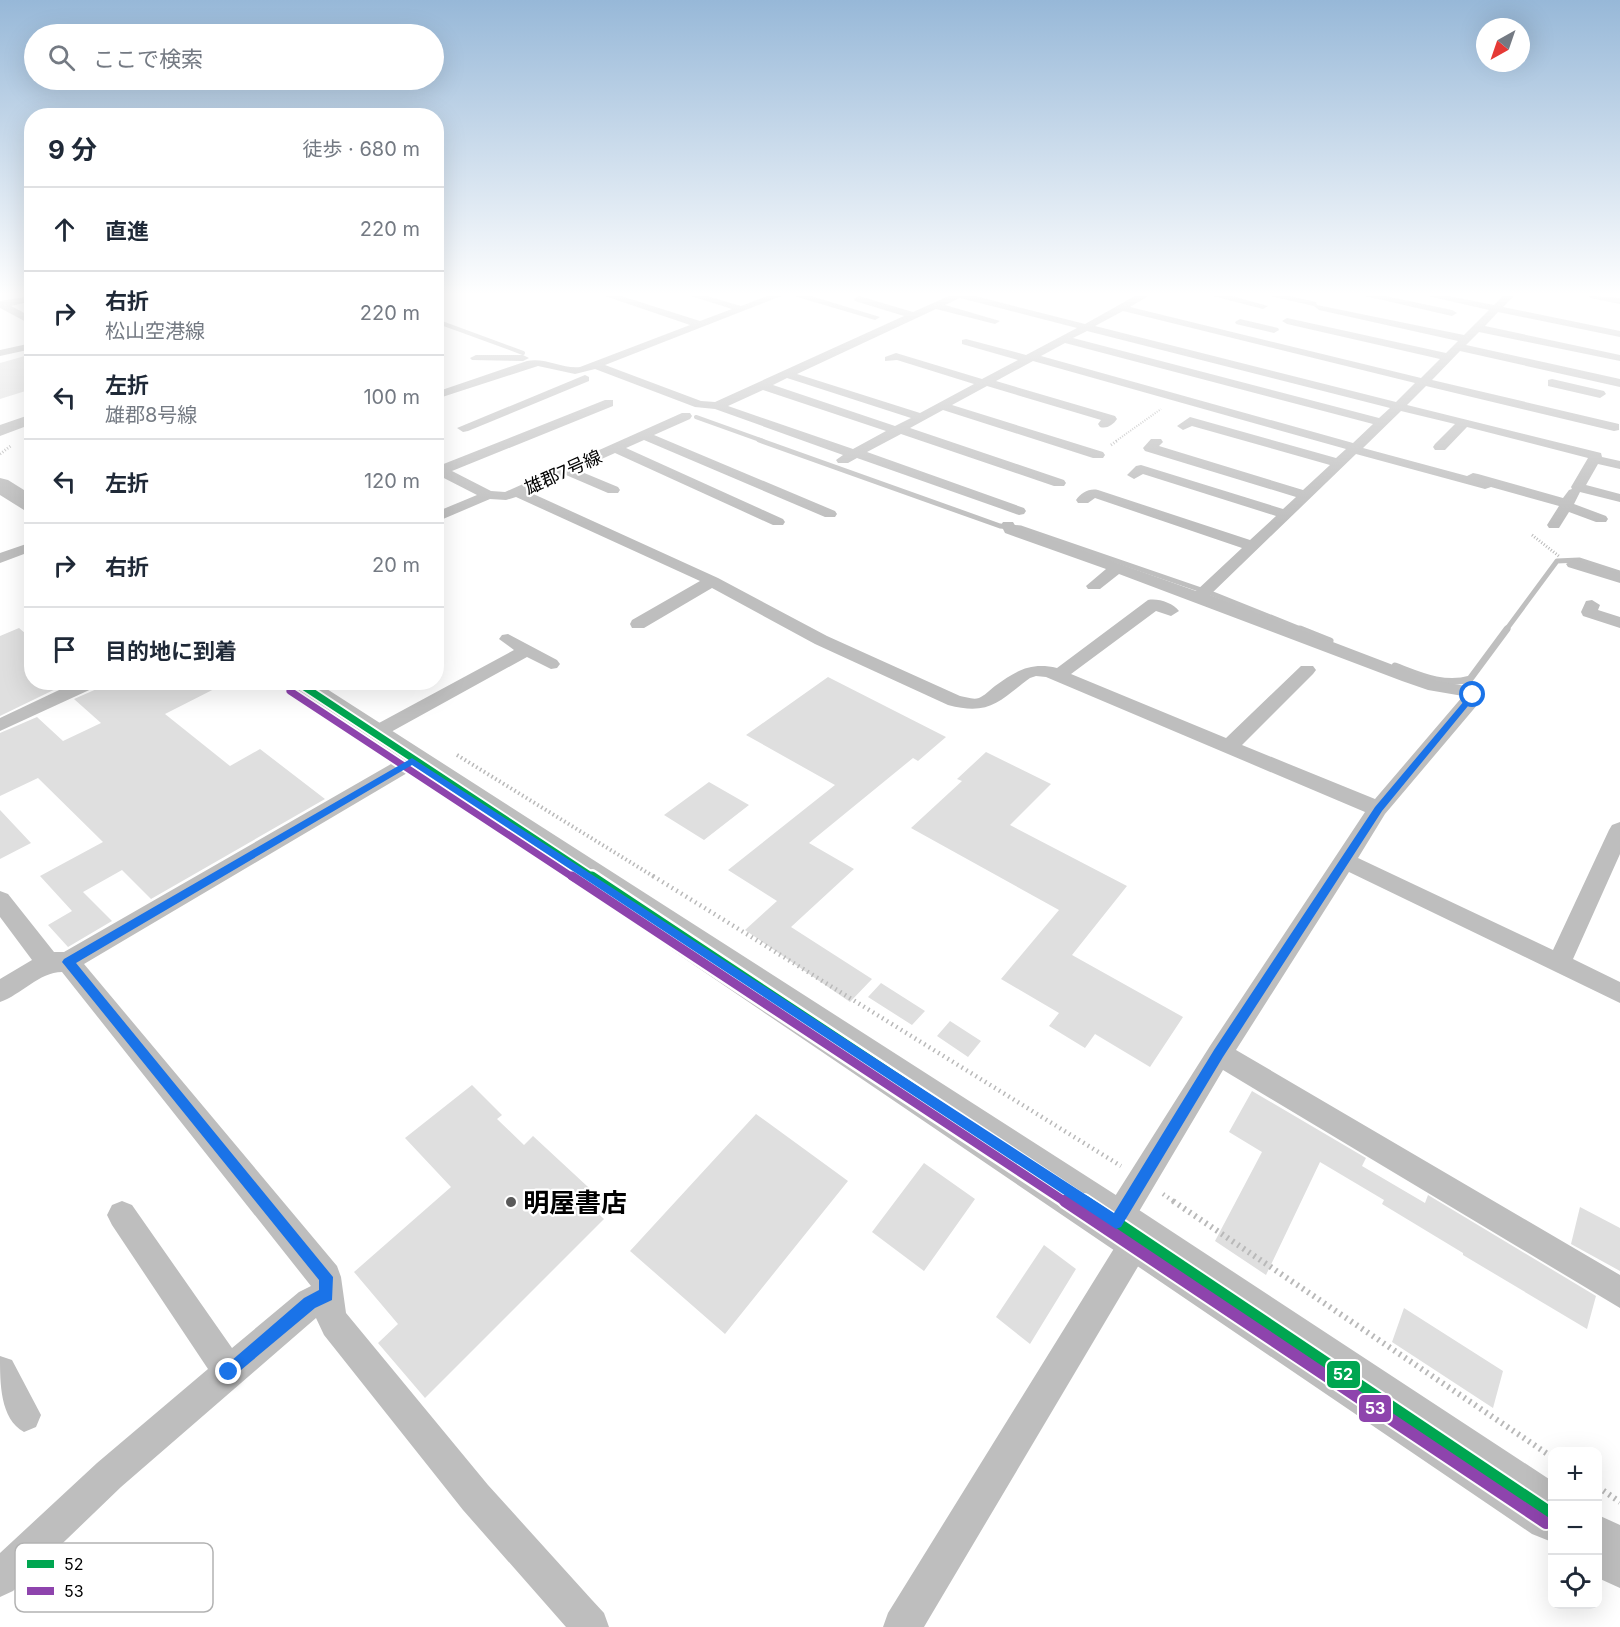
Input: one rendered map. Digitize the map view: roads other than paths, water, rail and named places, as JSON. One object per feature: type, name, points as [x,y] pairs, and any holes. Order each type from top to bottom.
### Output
[{"type":"main road","points":[[0,485],[24,500]]},
{"type":"main road","points":[[308,690],[373,734],[431,756],[1127,1230],[1548,1511]]},
{"type":"main road","points":[[1602,1547],[1620,1559]]},
{"type":"street","points":[[444,393],[506,372]]},
{"type":"street","points":[[571,372],[585,379],[603,383]]},
{"type":"street","points":[[613,372],[699,404],[717,406],[851,456],[1019,511]]},
{"type":"street","points":[[717,406],[790,372]]},
{"type":"street","points":[[948,372],[1051,405],[1111,419],[1104,424]]},
{"type":"street","points":[[851,456],[1004,372]]},
{"type":"street","points":[[1079,372],[1353,448],[1467,484],[1485,485]]},
{"type":"street","points":[[1183,372],[1381,423]]},
{"type":"street","points":[[1268,372],[1465,422],[1606,440]]},
{"type":"street","points":[[1386,372],[1424,381],[1606,440],[1620,465]]},
{"type":"street","points":[[1202,594],[1433,372]]},
{"type":"street","points":[[1576,372],[1620,383]]},
{"type":"street","points":[[785,374],[921,417]]},
{"type":"street","points":[[463,428],[585,379]]},
{"type":"street","points":[[1545,381],[1600,394]]},
{"type":"street","points":[[761,385],[1059,483]]},
{"type":"street","points":[[444,467],[609,403]]},
{"type":"street","points":[[942,406],[1090,455]]},
{"type":"street","name":"雄郡7号線","points":[[444,511],[488,495],[506,496],[517,492],[643,435],[680,412]]},
{"type":"street","points":[[0,430],[24,421]]},
{"type":"street","points":[[1183,426],[1190,421],[1258,444],[1338,463]]},
{"type":"street","points":[[1440,447],[1465,422]]},
{"type":"street","points":[[0,442],[24,432]]},
{"type":"street","points":[[643,435],[830,514]]},
{"type":"street","points":[[1554,525],[1606,440]]},
{"type":"street","points":[[1156,442],[1150,448],[1222,466],[1305,495]]},
{"type":"street","points":[[615,448],[769,521]]},
{"type":"street","points":[[1448,466],[1477,479],[1567,505],[1601,519]]},
{"type":"street","points":[[1134,475],[1141,469],[1285,514]]},
{"type":"street","points":[[565,471],[613,490]]},
{"type":"street","points":[[444,472],[488,495]]},
{"type":"street","points":[[1578,487],[1620,498]]},
{"type":"street","points":[[517,492],[712,581],[821,640],[955,701],[970,704],[984,703],[1024,674],[1035,670],[1059,675],[1378,809]]},
{"type":"street","points":[[1083,500],[1093,493],[1162,521],[1252,546]]},
{"type":"street","points":[[902,1627],[1127,1230],[1142,1180],[1219,1054],[1378,809],[1473,695],[1470,692],[1421,682],[1202,594],[1117,568],[1009,527]]},
{"type":"street","points":[[0,558],[24,549]]},
{"type":"street","points":[[1567,560],[1615,576],[1602,590]]},
{"type":"street","points":[[1094,586],[1117,568]]},
{"type":"street","points":[[638,624],[712,581]]},
{"type":"street","points":[[1059,675],[1154,603],[1171,611]]},
{"type":"street","points":[[1592,605],[1589,612],[1620,623]]},
{"type":"street","points":[[1124,626],[1142,634]]},
{"type":"street","points":[[508,639],[551,664]]},
{"type":"street","points":[[373,734],[527,650]]},
{"type":"street","points":[[1229,746],[1307,670]]},
{"type":"street","points":[[0,725],[75,690]]},
{"type":"street","points":[[0,992],[431,756]]},
{"type":"street","points":[[1559,964],[1620,830]]},
{"type":"street","points":[[1345,861],[1620,993]]},
{"type":"street","points":[[0,900],[58,962],[326,1277],[328,1308],[335,1324],[433,1449],[512,1541],[564,1594],[590,1627]]},
{"type":"street","points":[[1219,1054],[1620,1292]]},
{"type":"street","points":[[122,1215],[229,1372]]},
{"type":"street","points":[[37,1543],[109,1475],[310,1303],[327,1294]]},
{"type":"street","points":[[0,1578],[15,1564]]},
{"type":"waterway","points":[[696,417],[763,441]]},
{"type":"waterway","points":[[759,440],[1000,526],[1021,528],[1213,594],[1303,630]]},
{"type":"waterway","points":[[1506,630],[1557,561],[1579,560],[1620,573]]},
{"type":"waterway","points":[[1300,629],[1330,641]]},
{"type":"waterway","points":[[1395,666],[1441,681],[1470,679],[1507,629]]},
{"type":"place","name":"明屋書店","points":[[511,1202]]}]
